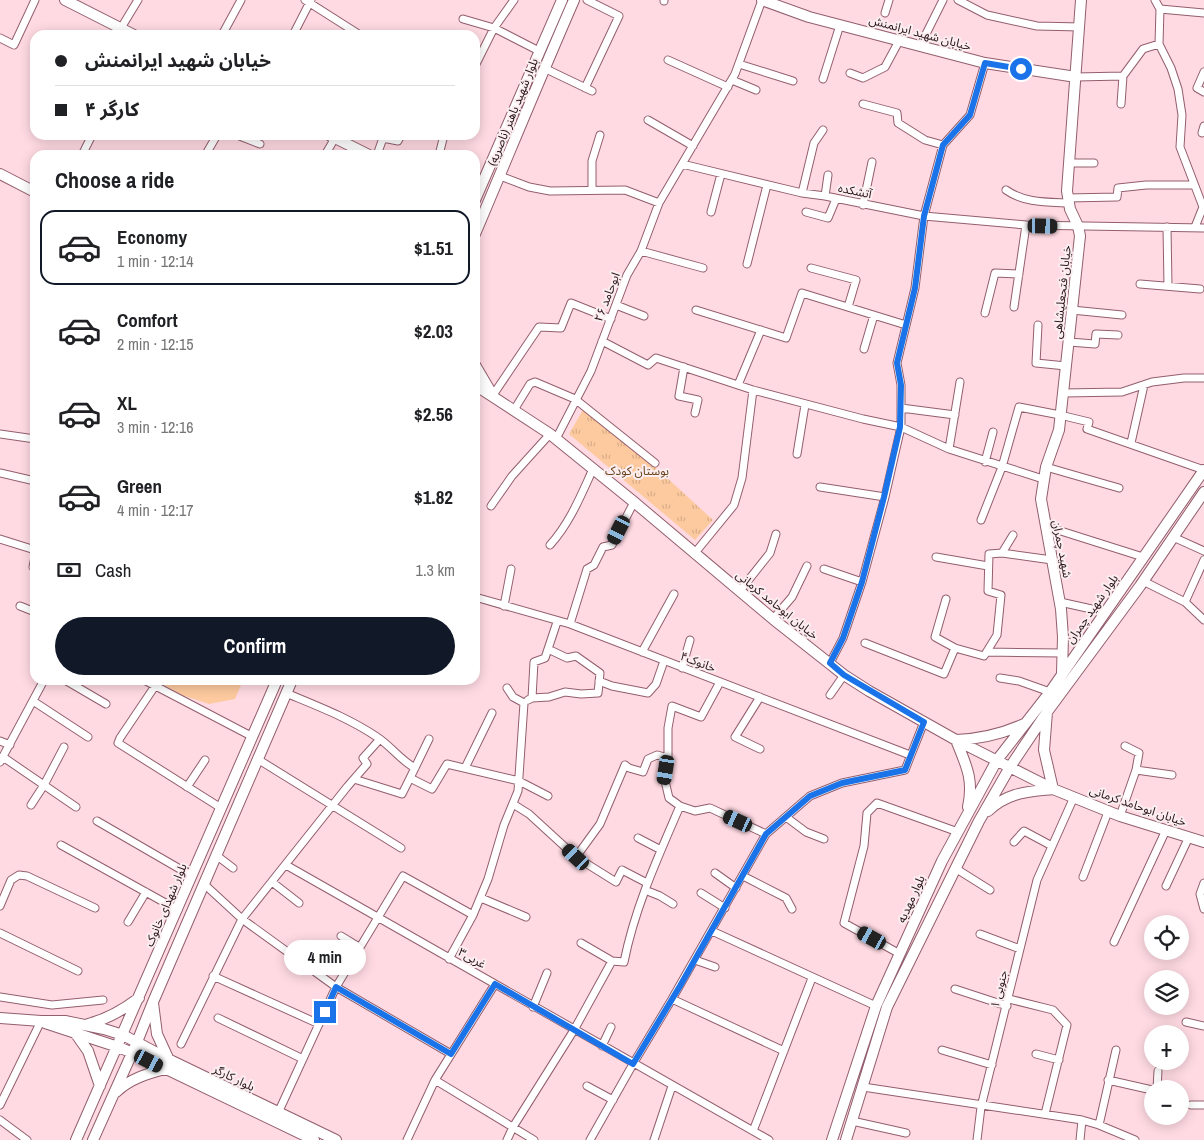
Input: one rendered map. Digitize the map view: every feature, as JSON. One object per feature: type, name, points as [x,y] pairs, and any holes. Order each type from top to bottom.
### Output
[{"type":"main road","points":[[65,0],[125,30]]},
{"type":"main road","name":"بلوار شهید باهنر (ناصریه)","points":[[480,188],[562,0]]},
{"type":"main road","name":"بلوار شهید باهنر (ناصریه)","points":[[480,222],[574,0]]},
{"type":"main road","name":"خیابان شهید ایرانمنش","points":[[762,0],[809,17],[985,63],[1076,77]]},
{"type":"main road","name":"خیابان فتحعلیشاهی","points":[[1046,467],[1059,430],[1080,236],[1078,226],[1070,209],[1069,200],[1082,0]]},
{"type":"main road","points":[[340,140],[359,150]]},
{"type":"main road","points":[[0,174],[30,189]]},
{"type":"main road","points":[[480,374],[492,395]]},
{"type":"main road","name":"خیابان ابوحامد کرمانی","points":[[480,388],[553,436],[739,592],[844,675],[956,740],[1053,789],[1108,812],[1204,842]]},
{"type":"main road","points":[[480,394],[492,395]]},
{"type":"main road","name":"شهید چمران","points":[[1046,467],[1040,499],[1060,602],[1064,653],[1062,675]]},
{"type":"main road","name":"بلوار شهید چمران","points":[[997,760],[1050,692],[1204,470]]},
{"type":"main road","name":"بلوار شهید چمران","points":[[1010,767],[1204,492]]},
{"type":"main road","points":[[1063,637],[1069,642],[1084,642]]},
{"type":"main road","name":"بلوار شهدای خانوک","points":[[76,1140],[275,685]]},
{"type":"main road","points":[[93,1140],[138,1042],[153,1002],[259,760],[290,685]]},
{"type":"main road","points":[[979,821],[995,804],[1008,796],[1053,789],[1044,750],[1047,712]]},
{"type":"main road","points":[[966,817],[971,779],[968,767],[956,740],[975,740],[1009,731],[1027,722]]},
{"type":"main road","name":"بلوار مهدیه","points":[[832,1140],[876,1006],[942,861],[997,760]]},
{"type":"main road","name":"بلوار مهدیه","points":[[846,1140],[887,1007],[954,868],[1010,767]]},
{"type":"main road","points":[[942,861],[954,868]]},
{"type":"main road","points":[[0,1018],[65,1021],[84,1024],[99,1021],[119,1013],[140,997]]},
{"type":"main road","points":[[113,1095],[138,1077],[167,1064],[157,1034],[153,1002]]},
{"type":"main road","name":"بلوار کارگر","points":[[41,1021],[167,1064],[336,1140]]},
{"type":"main road","name":"بلوار کارگر","points":[[84,1024],[123,1035],[138,1042],[167,1064],[314,1140]]},
{"type":"main road","points":[[76,1034],[88,1051],[100,1086]]},
{"type":"street","points":[[0,38],[14,45],[35,0]]},
{"type":"street","points":[[121,28],[138,0]]},
{"type":"street","points":[[225,30],[241,0]]},
{"type":"street","points":[[480,56],[494,28],[514,0]]},
{"type":"street","points":[[544,68],[588,89],[619,16],[587,0]]},
{"type":"street","name":"ابوحامد ۲۶","points":[[492,506],[512,476],[553,436],[591,370],[627,275],[641,251],[659,203],[730,84],[762,0]]},
{"type":"street","points":[[886,13],[889,0]]},
{"type":"street","points":[[920,46],[943,0]]},
{"type":"street","points":[[958,0],[987,15],[1038,26],[1080,27]]},
{"type":"street","points":[[1155,0],[1160,9],[1159,44],[1171,68],[1178,89],[1182,115],[1180,147],[1203,207],[1195,227]]},
{"type":"street","points":[[295,30],[309,1],[352,30]]},
{"type":"street","points":[[1160,9],[1204,13]]},
{"type":"street","points":[[463,19],[494,28],[539,51]]},
{"type":"street","points":[[823,79],[840,25]]},
{"type":"street","points":[[850,73],[863,78],[885,67],[900,41]]},
{"type":"street","points":[[1121,104],[1123,76],[1143,49],[1159,44]]},
{"type":"street","points":[[668,60],[730,84],[756,90]]},
{"type":"street","points":[[830,663],[843,638],[862,582],[900,427],[901,385],[897,363],[915,288],[924,216],[943,145],[970,115],[985,63]]},
{"type":"street","points":[[739,64],[793,81]]},
{"type":"street","points":[[1204,72],[1197,88],[1204,92]]},
{"type":"street","points":[[1076,77],[1123,76]]},
{"type":"street","points":[[863,104],[896,113],[898,123],[925,140],[943,145]]},
{"type":"street","points":[[648,120],[693,146]]},
{"type":"street","points":[[802,193],[814,143],[823,130]]},
{"type":"street","points":[[592,190],[592,161],[600,135]]},
{"type":"street","points":[[250,140],[260,144]]},
{"type":"street","points":[[863,205],[872,162]]},
{"type":"street","points":[[1070,162],[1094,162]]},
{"type":"street","name":"آتشکده","points":[[682,164],[802,193],[924,216],[1026,225],[1204,228]]},
{"type":"street","points":[[710,212],[721,174]]},
{"type":"street","points":[[825,196],[828,174]]},
{"type":"street","points":[[500,176],[529,187],[550,191],[625,190],[659,203]]},
{"type":"street","points":[[747,264],[767,185]]},
{"type":"street","points":[[1006,190],[1016,197],[1037,202],[1117,197],[1118,188],[1127,187],[1193,185]]},
{"type":"street","points":[[806,212],[828,218],[836,199]]},
{"type":"street","points":[[1014,307],[1026,225]]},
{"type":"street","points":[[1167,227],[1168,286]]},
{"type":"street","points":[[641,251],[703,268]]},
{"type":"street","points":[[811,268],[856,280],[848,307]]},
{"type":"street","points":[[985,313],[995,273],[1019,274]]},
{"type":"street","points":[[1140,284],[1200,289]]},
{"type":"street","points":[[696,310],[786,338],[802,293],[906,325]]},
{"type":"street","points":[[492,395],[539,327],[561,328],[571,303],[611,319]]},
{"type":"street","points":[[616,305],[644,316]]},
{"type":"street","points":[[1072,310],[1122,315]]},
{"type":"street","points":[[864,349],[874,315]]},
{"type":"street","points":[[1038,324],[1036,363],[1066,366]]},
{"type":"street","points":[[738,385],[761,330]]},
{"type":"street","points":[[1069,342],[1095,344],[1096,334],[1118,335]]},
{"type":"street","points":[[602,341],[648,365],[656,358],[805,405],[900,427],[949,449],[1043,479]]},
{"type":"street","points":[[684,367],[679,396],[698,400],[695,413]]},
{"type":"street","points":[[1064,393],[1122,392],[1152,382],[1184,378],[1204,378]]},
{"type":"street","points":[[514,410],[532,382],[575,399],[655,464]]},
{"type":"street","points":[[949,449],[960,382]]},
{"type":"street","points":[[1131,443],[1144,385]]},
{"type":"street","points":[[694,554],[734,505],[742,478],[753,390]]},
{"type":"street","points":[[797,454],[805,405]]},
{"type":"street","points":[[981,520],[1002,467],[1019,407],[1089,422],[1087,429],[1204,470]]},
{"type":"street","points":[[901,408],[955,415]]},
{"type":"street","points":[[985,462],[993,432]]},
{"type":"street","points":[[0,434],[30,438]]},
{"type":"street","points":[[1046,467],[1119,488]]},
{"type":"street","points":[[550,545],[561,533],[593,469]]},
{"type":"street","points":[[0,473],[30,480]]},
{"type":"street","points":[[820,487],[884,497]]},
{"type":"street","points":[[570,624],[587,569],[594,565],[603,547],[612,545],[634,502]]},
{"type":"street","points":[[1044,526],[1143,557]]},
{"type":"street","points":[[739,592],[770,553],[776,534]]},
{"type":"street","points":[[1002,553],[1013,535]]},
{"type":"street","points":[[1173,537],[1204,551]]},
{"type":"street","points":[[0,539],[30,548]]},
{"type":"street","points":[[946,600],[935,637],[955,648],[984,656],[997,635],[1002,595],[988,591],[989,554],[1002,553],[1052,560]]},
{"type":"street","points":[[936,557],[988,566]]},
{"type":"street","points":[[1185,602],[1204,560]]},
{"type":"street","points":[[773,619],[792,597],[807,566]]},
{"type":"street","points":[[824,569],[862,582]]},
{"type":"street","points":[[504,606],[511,570]]},
{"type":"street","points":[[1143,581],[1185,602],[1204,620]]},
{"type":"street","points":[[642,652],[674,594]]},
{"type":"street","name":"خانوک۴","points":[[480,599],[557,622],[570,624],[910,755]]},
{"type":"street","points":[[1060,602],[1105,612]]},
{"type":"street","points":[[20,606],[30,610]]},
{"type":"street","points":[[532,698],[534,662],[545,658],[557,622]]},
{"type":"street","points":[[682,668],[690,640]]},
{"type":"street","points":[[866,643],[944,674],[955,648]]},
{"type":"street","points":[[524,703],[532,698],[549,697],[565,692],[581,694],[598,693],[600,672],[576,656],[567,658],[548,649]]},
{"type":"street","points":[[987,652],[1064,653]]},
{"type":"street","points":[[599,681],[612,686],[648,693],[656,684],[664,661]]},
{"type":"street","points":[[830,695],[844,675]]},
{"type":"street","points":[[1000,678],[1019,681],[1050,692]]},
{"type":"street","points":[[720,682],[701,716],[672,706],[668,728],[668,758],[665,781],[669,798],[680,806],[696,811],[710,808],[766,834]]},
{"type":"street","points":[[41,685],[2,760],[76,807]]},
{"type":"street","points":[[74,685],[106,704]]},
{"type":"street","points":[[221,808],[118,743],[120,738],[156,686],[253,737]]},
{"type":"street","points":[[506,688],[513,696],[524,703]]},
{"type":"street","points":[[286,693],[342,717],[380,739],[394,750],[405,763],[415,768]]},
{"type":"street","points":[[760,698],[735,737],[760,749]]},
{"type":"street","points":[[33,701],[88,737]]},
{"type":"street","points":[[449,959],[481,898],[504,825],[518,791],[524,703]]},
{"type":"street","points":[[465,768],[492,713]]},
{"type":"street","points":[[590,1140],[712,931],[766,834],[810,796],[842,783],[905,770],[924,722]]},
{"type":"street","points":[[180,1044],[242,919],[367,764],[363,758],[380,739]]},
{"type":"street","points":[[354,779],[402,794],[429,739]]},
{"type":"street","points":[[0,741],[10,745]]},
{"type":"street","points":[[1120,816],[1136,770],[1139,753],[1125,746]]},
{"type":"street","points":[[31,805],[64,747]]},
{"type":"street","points":[[576,857],[600,824],[625,765],[643,772],[648,759],[657,755],[668,758]]},
{"type":"street","points":[[187,787],[205,760]]},
{"type":"street","points":[[259,760],[401,848]]},
{"type":"street","points":[[410,778],[432,788],[447,764],[519,781],[548,796]]},
{"type":"street","points":[[1136,770],[1172,775]]},
{"type":"street","name":"۱ جنوبی","points":[[977,1140],[982,1104],[1037,880],[1074,798]]},
{"type":"street","points":[[900,954],[844,923],[864,846],[867,813],[877,803],[958,832]]},
{"type":"street","points":[[512,804],[529,814],[576,857],[616,882],[622,870],[672,904]]},
{"type":"street","points":[[581,942],[612,961],[624,962],[630,931],[646,886],[680,806]]},
{"type":"street","points":[[1083,877],[1108,812]]},
{"type":"street","points":[[786,816],[806,832],[824,839]]},
{"type":"street","points":[[97,821],[192,876]]},
{"type":"street","points":[[1114,942],[1166,830]]},
{"type":"street","points":[[1014,842],[1024,831],[1052,846]]},
{"type":"street","points":[[1166,886],[1189,837]]},
{"type":"street","points":[[638,838],[661,850]]},
{"type":"street","points":[[61,845],[178,910]]},
{"type":"street","points":[[216,855],[233,868]]},
{"type":"street","name":"غربی۳","points":[[286,865],[769,1140]]},
{"type":"street","points":[[954,868],[990,890]]},
{"type":"street","points":[[715,873],[736,888]]},
{"type":"street","points":[[0,906],[11,880],[19,875],[27,876],[95,908]]},
{"type":"street","points":[[278,1113],[336,987],[403,876],[473,915]]},
{"type":"street","points":[[743,876],[786,898],[792,909]]},
{"type":"street","points":[[272,882],[298,904]]},
{"type":"street","points":[[1204,883],[1200,894],[1204,909]]},
{"type":"street","points":[[204,884],[242,919],[336,987],[451,1054]]},
{"type":"street","points":[[128,922],[146,892]]},
{"type":"street","points":[[701,893],[725,908]]},
{"type":"street","points":[[481,898],[526,917]]},
{"type":"street","points":[[712,931],[876,1006]]},
{"type":"street","points":[[0,933],[78,972]]},
{"type":"street","points":[[980,934],[1020,949]]},
{"type":"street","points":[[341,936],[360,947]]},
{"type":"street","points":[[695,960],[715,967]]},
{"type":"street","points":[[507,1140],[512,1127],[574,1030],[612,961]]},
{"type":"street","points":[[533,1007],[547,972]]},
{"type":"street","points":[[213,976],[319,1024]]},
{"type":"street","points":[[753,1131],[812,978]]},
{"type":"street","points":[[407,1140],[435,1080],[495,984]]},
{"type":"street","points":[[955,989],[1008,1002],[1053,1010],[1067,1025],[1045,1114]]},
{"type":"street","points":[[0,998],[52,1005],[103,1000]]},
{"type":"street","points":[[672,999],[784,1051]]},
{"type":"street","points":[[218,1018],[303,1059]]},
{"type":"street","points":[[0,1105],[41,1021]]},
{"type":"street","points":[[1186,1022],[1204,1026]]},
{"type":"street","points":[[602,1046],[611,1027]]},
{"type":"street","points":[[942,1050],[992,1065]]},
{"type":"street","points":[[1099,1125],[1116,1050]]},
{"type":"street","points":[[1036,1054],[1059,1060]]},
{"type":"street","points":[[1158,1071],[1158,1080]]},
{"type":"street","points":[[435,1080],[534,1140]]},
{"type":"street","points":[[1108,1080],[1144,1088]]},
{"type":"street","points":[[587,1086],[613,1100]]},
{"type":"street","points":[[654,1140],[672,1086]]},
{"type":"street","points":[[863,1087],[1082,1120],[1135,1140]]},
{"type":"street","points":[[1191,1105],[1204,1105]]},
{"type":"street","points":[[1080,1140],[1082,1120]]},
{"type":"street","points":[[852,1121],[906,1133]]},
{"type":"street","points":[[1,1122],[27,1140]]},
{"type":"green space","name":"بوستان کودک","points":[[583,410],[654,466],[713,520],[695,540],[569,434]]},
{"type":"green space","points":[[164,685],[241,685],[235,699],[209,704],[182,695]]},
{"type":"route","points":[[325,1012],[336,987],[451,1054],[495,984],[633,1064],[712,931],[766,834],[810,796],[842,783],[905,770],[924,722],[869,691],[844,675],[830,663],[843,638],[862,582],[900,427],[901,385],[897,363],[915,288],[924,216],[943,145],[970,115],[985,63],[1021,69]]}]
